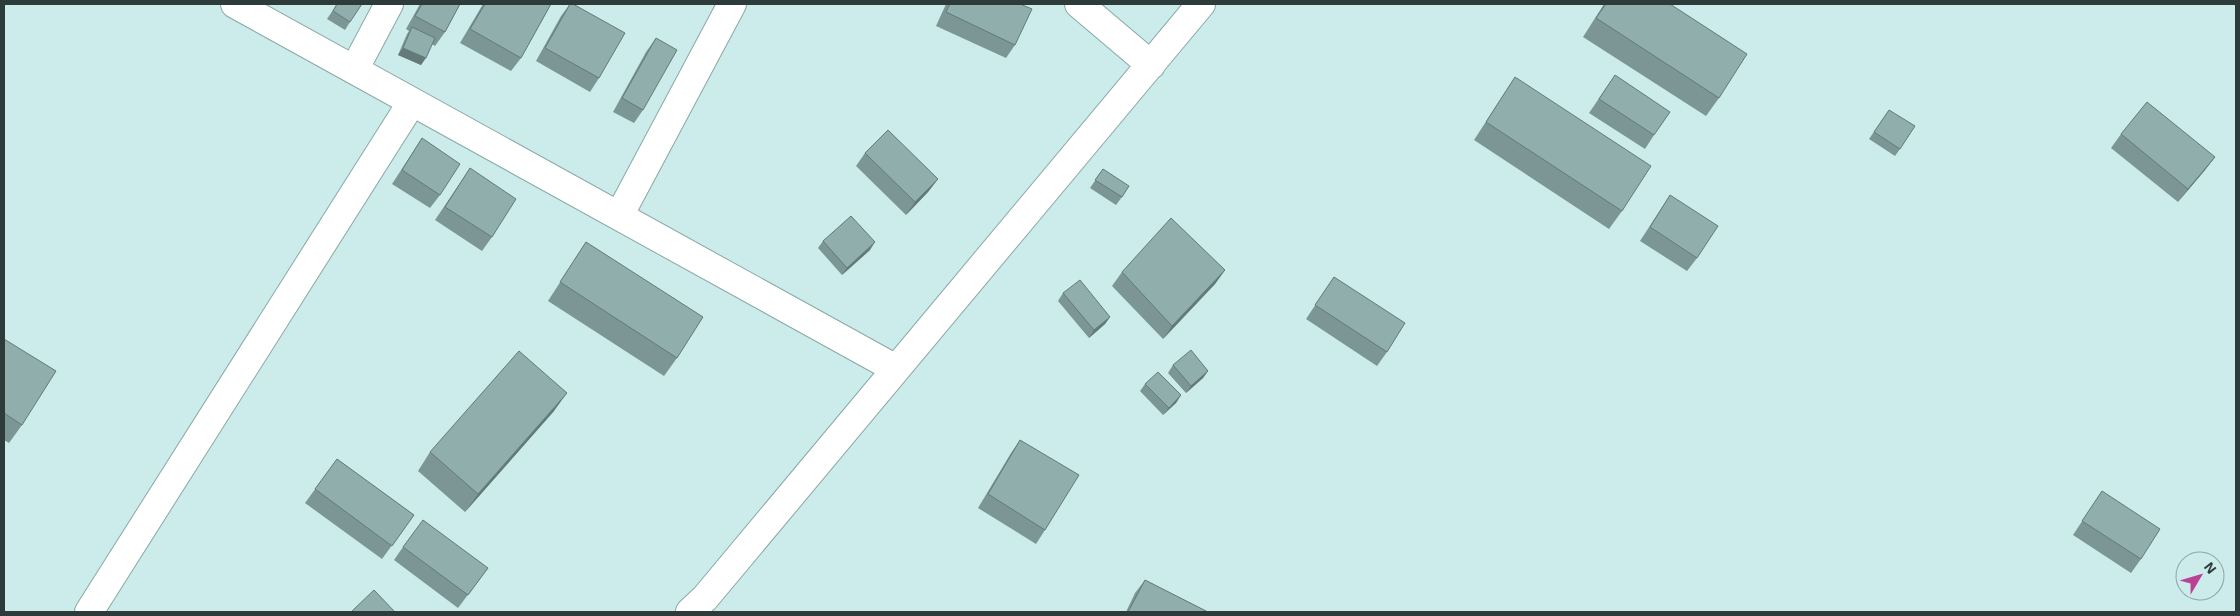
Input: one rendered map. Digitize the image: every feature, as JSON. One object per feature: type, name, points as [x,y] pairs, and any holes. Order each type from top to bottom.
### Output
[{"type":"street","points":[[235,4],[896,369]]},
{"type":"street","points":[[354,70],[389,4]]},
{"type":"street","points":[[619,216],[732,4]]},
{"type":"street","points":[[1079,4],[1151,65]]},
{"type":"street","points":[[702,608],[896,369],[1201,4]]},
{"type":"street","points":[[89,612],[412,102]]},
{"type":"building","points":[[337,4],[362,4],[350,22],[333,11]]},
{"type":"building","points":[[422,4],[460,4],[445,32],[415,16]]},
{"type":"building","points":[[485,4],[551,4],[521,58],[470,29]]},
{"type":"building","points":[[570,4],[625,33],[599,78],[545,48]]},
{"type":"building","points":[[950,4],[1020,4],[1032,9],[1015,45],[946,12]]},
{"type":"building","points":[[1606,4],[1670,4],[1747,54],[1719,98],[1596,18]]},
{"type":"building","points":[[412,27],[435,38],[426,58],[403,48]]},
{"type":"building","points":[[656,38],[677,50],[643,110],[622,98]]},
{"type":"building","points":[[1615,75],[1670,112],[1654,135],[1599,99]]},
{"type":"building","points":[[1515,77],[1651,166],[1622,211],[1486,122]]},
{"type":"building","points":[[2147,102],[2215,157],[2188,189],[2121,134]]},
{"type":"building","points":[[1889,110],[1915,126],[1900,149],[1874,132]]},
{"type":"building","points":[[888,130],[938,179],[915,202],[865,153]]},
{"type":"building","points":[[422,138],[460,164],[440,195],[402,170]]},
{"type":"building","points":[[470,168],[516,199],[492,237],[445,207]]},
{"type":"building","points":[[1103,169],[1129,186],[1122,197],[1095,180]]},
{"type":"building","points":[[1670,195],[1718,226],[1697,258],[1650,227]]},
{"type":"building","points":[[851,216],[875,242],[847,268],[823,241]]},
{"type":"building","points":[[1171,218],[1225,270],[1172,326],[1122,272]]},
{"type":"building","points":[[586,242],[703,317],[677,358],[560,282]]},
{"type":"building","points":[[1334,277],[1405,323],[1387,352],[1315,305]]},
{"type":"building","points":[[1080,280],[1110,317],[1094,330],[1063,293]]},
{"type":"building","points":[[4,339],[56,371],[22,425],[4,413]]},
{"type":"building","points":[[1191,350],[1208,371],[1191,386],[1173,365]]},
{"type":"building","points":[[519,351],[567,393],[478,494],[430,452]]},
{"type":"building","points":[[1158,372],[1181,395],[1169,408],[1145,384]]},
{"type":"building","points":[[1020,440],[1079,475],[1045,530],[988,494]]},
{"type":"building","points":[[337,459],[414,515],[392,546],[315,489]]},
{"type":"building","points":[[2102,491],[2160,529],[2141,559],[2082,521]]},
{"type":"building","points":[[423,520],[488,568],[468,595],[403,547]]},
{"type":"building","points":[[1145,580],[1208,612],[1128,612]]},
{"type":"building","points":[[374,590],[395,612],[351,612]]}]
